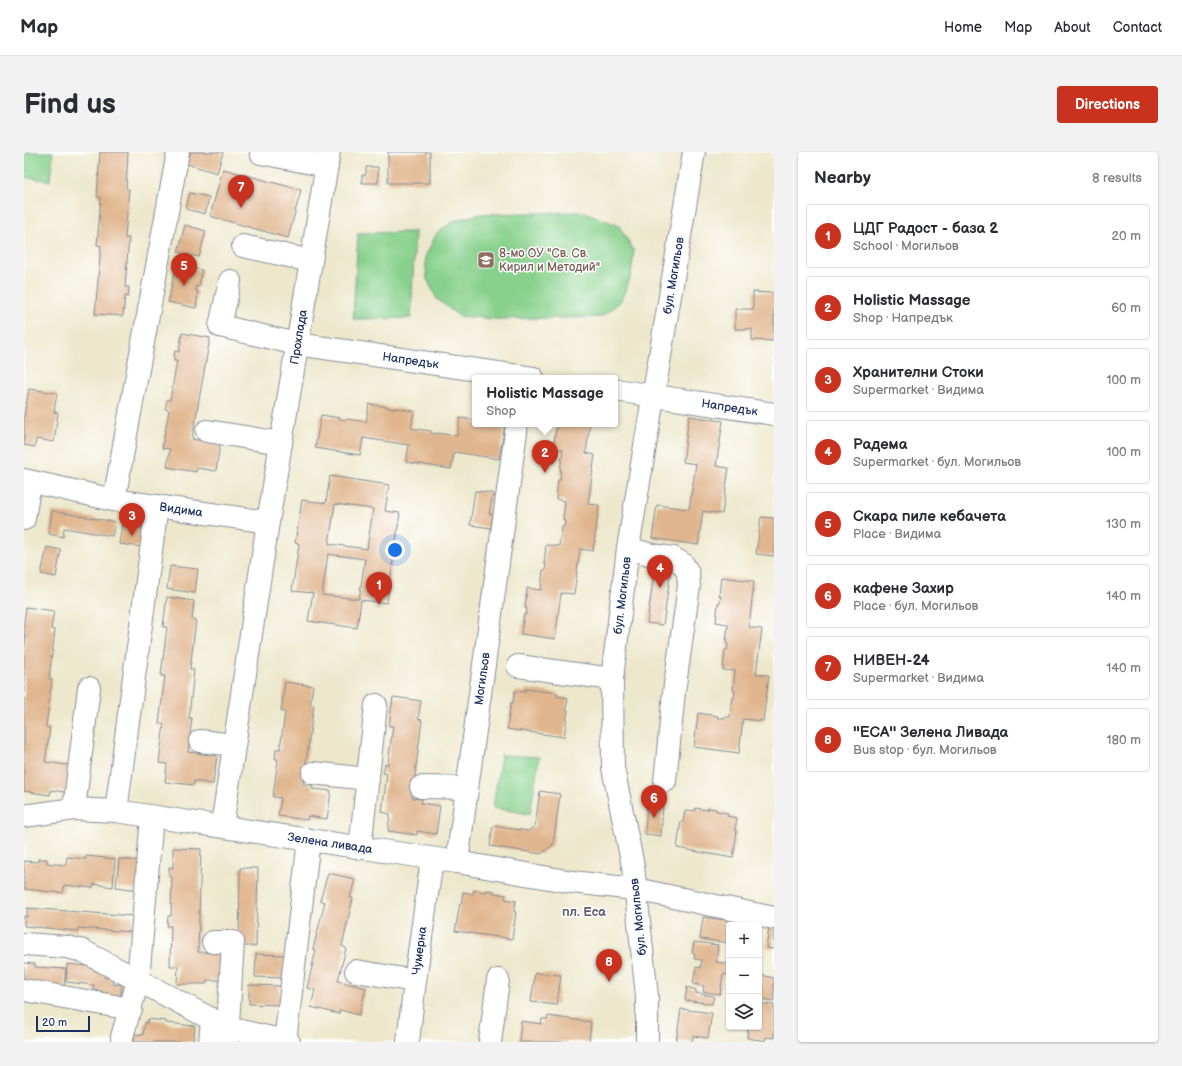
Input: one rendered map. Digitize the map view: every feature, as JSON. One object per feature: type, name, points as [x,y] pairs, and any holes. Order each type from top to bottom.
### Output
[{"type":"street","points":[[114,500],[178,152]]},
{"type":"street","name":"бул. Могильов","points":[[648,1042],[647,996],[633,866],[613,768],[612,679],[628,548],[694,152]]},
{"type":"street","points":[[261,153],[328,159]]},
{"type":"street","name":"Прохлада","points":[[222,826],[268,522],[328,159]]},
{"type":"street","points":[[243,246],[311,261]]},
{"type":"street","name":"Напредък","points":[[230,281],[220,326],[297,344],[507,375]]},
{"type":"street","name":"Напредък","points":[[618,390],[774,414]]},
{"type":"street","name":"Могильов","points":[[457,862],[517,427]]},
{"type":"street","points":[[207,431],[281,443]]},
{"type":"street","points":[[24,519],[27,481]]},
{"type":"street","name":"Видима","points":[[27,481],[114,500],[268,522]]},
{"type":"street","points":[[116,811],[157,506]]},
{"type":"street","points":[[628,548],[652,555],[673,558],[683,564],[688,573],[689,586],[674,692],[665,781]]},
{"type":"street","points":[[518,666],[612,679]]},
{"type":"street","points":[[74,809],[88,688]]},
{"type":"street","points":[[360,848],[376,705]]},
{"type":"street","points":[[200,741],[234,745]]},
{"type":"street","points":[[313,773],[368,779]]},
{"type":"street","points":[[421,787],[467,788]]},
{"type":"street","name":"Зелена ливада","points":[[24,816],[74,809],[116,811],[457,862],[572,882],[635,889],[774,918]]},
{"type":"street","points":[[122,1042],[122,1037],[138,981],[152,817]]},
{"type":"street","points":[[285,1042],[309,840]]},
{"type":"street","name":"Чумерна","points":[[408,1042],[414,980],[432,859]]},
{"type":"street","points":[[210,1042],[222,1030],[233,942],[213,942]]},
{"type":"street","points":[[24,944],[67,947],[83,951],[222,1030],[289,1042]]},
{"type":"street","points":[[356,971],[414,980]]},
{"type":"street","points":[[490,1042],[498,980]]},
{"type":"street","points":[[24,990],[131,1009]]},
{"type":"green space","points":[[24,152],[53,152],[50,181],[24,177]]},
{"type":"green space","points":[[585,212],[619,226],[634,251],[631,276],[620,302],[601,317],[496,319],[459,316],[437,299],[427,279],[425,257],[437,233],[456,220],[480,214]]},
{"type":"green space","points":[[415,232],[411,318],[353,319],[358,233]]},
{"type":"green space","points":[[501,755],[539,757],[530,814],[493,808]]},
{"type":"building","points":[[100,152],[128,152],[126,189],[129,189],[125,238],[129,238],[125,287],[129,287],[128,297],[125,296],[123,316],[95,314],[101,246],[97,245],[101,197],[97,197]]},
{"type":"building","points":[[191,152],[223,152],[217,173],[187,164]]},
{"type":"building","points":[[388,152],[430,152],[430,183],[388,183]]},
{"type":"building","points":[[366,167],[378,167],[378,183],[362,183],[362,175],[366,175]]},
{"type":"building","points":[[223,169],[301,190],[288,238],[210,216]]},
{"type":"building","points":[[190,193],[209,197],[205,214],[186,209]]},
{"type":"building","points":[[185,225],[206,231],[199,257],[178,252]]},
{"type":"building","points":[[176,265],[202,270],[199,287],[196,286],[196,291],[198,292],[196,308],[168,302]]},
{"type":"building","points":[[753,292],[774,293],[774,341],[752,340],[752,329],[735,329],[735,309],[753,309]]},
{"type":"building","points":[[182,333],[210,338],[192,439],[220,444],[216,471],[197,468],[196,472],[167,467],[170,449],[162,448],[169,410],[165,409],[167,400],[170,400],[177,361],[174,361],[175,351],[179,352]]},
{"type":"building","points":[[29,389],[57,393],[54,412],[58,413],[54,442],[36,439],[35,447],[24,445],[24,417]]},
{"type":"building","points":[[369,404],[414,411],[411,428],[431,431],[431,433],[457,436],[460,418],[472,420],[472,427],[505,427],[499,459],[454,452],[451,469],[406,462],[409,445],[363,438],[360,455],[315,448],[321,415],[366,422]]},
{"type":"building","points":[[689,416],[723,421],[716,466],[729,468],[722,514],[703,511],[698,545],[652,538],[657,505],[689,509],[696,464],[683,462]]},
{"type":"building","points":[[557,427],[590,427],[586,453],[595,455],[588,504],[599,505],[593,551],[580,549],[574,594],[561,593],[555,639],[521,634],[524,614],[526,615],[527,608],[525,608],[527,588],[541,590],[543,570],[545,571],[546,564],[544,564],[546,545],[559,546],[562,527],[564,527],[565,521],[563,520],[565,501],[556,499],[558,480],[560,480],[563,450],[553,449]]},
{"type":"building","points":[[330,476],[389,485],[385,511],[400,513],[387,603],[361,600],[357,628],[308,621],[313,593],[292,591],[299,544],[295,543],[302,500],[326,503]],"holes":[[[335,504],[373,509],[367,549],[329,544]],[[328,554],[365,559],[359,599],[322,595]]]},
{"type":"building","points":[[475,491],[493,493],[489,514],[493,514],[491,528],[470,525]]},
{"type":"building","points":[[52,511],[115,522],[112,536],[64,528],[63,537],[49,534]]},
{"type":"building","points":[[761,517],[774,518],[774,556],[756,554]]},
{"type":"building","points":[[122,524],[145,528],[142,547],[119,544]]},
{"type":"building","points":[[47,547],[61,550],[56,577],[41,574]]},
{"type":"building","points":[[170,566],[198,569],[195,593],[167,589]]},
{"type":"building","points":[[655,567],[671,569],[663,625],[647,623]]},
{"type":"building","points":[[721,577],[754,581],[749,627],[762,629],[756,674],[769,675],[763,721],[743,719],[739,753],[694,747],[698,713],[718,716],[717,718],[730,717],[732,697],[734,698],[735,691],[733,691],[735,671],[723,670],[725,650],[727,650],[728,644],[726,643],[728,624],[716,622],[718,603],[720,603],[721,596],[719,596]]},
{"type":"building","points":[[167,597],[194,601],[192,620],[196,620],[190,669],[194,670],[189,718],[192,718],[188,752],[217,756],[213,784],[194,781],[194,785],[165,782],[167,764],[159,763],[164,724],[159,724],[165,676],[161,676],[167,627],[163,627]]},
{"type":"building","points":[[26,607],[54,611],[51,629],[55,630],[49,679],[52,679],[46,727],[50,728],[45,762],[74,766],[70,793],[51,790],[50,795],[24,791],[24,652],[26,636],[24,636],[24,621]]},
{"type":"building","points":[[285,682],[313,686],[310,705],[314,705],[303,784],[312,785],[312,789],[331,791],[327,819],[308,816],[307,820],[278,816],[281,798],[273,797],[278,759],[275,759],[276,749],[280,749],[285,712],[281,711]]},
{"type":"building","points":[[525,689],[558,693],[557,696],[568,698],[566,710],[568,710],[564,737],[507,729],[511,703],[513,703],[515,691],[525,692]]},
{"type":"building","points":[[393,697],[421,701],[418,719],[422,720],[412,798],[422,799],[421,803],[440,806],[436,834],[417,831],[417,835],[388,831],[390,814],[382,812],[387,774],[383,773],[385,764],[388,764],[393,726],[389,726]]},
{"type":"building","points":[[540,791],[560,794],[553,845],[541,854],[490,846],[493,826],[528,831],[535,826]]},
{"type":"building","points":[[647,804],[663,806],[661,836],[645,834]]},
{"type":"building","points":[[695,808],[708,810],[708,808],[716,809],[716,811],[728,813],[727,816],[737,818],[735,830],[737,831],[733,858],[677,848],[681,821],[683,822],[685,810],[695,811]]},
{"type":"building","points":[[173,848],[201,849],[198,952],[227,953],[226,980],[207,980],[206,984],[177,984],[178,966],[170,966],[171,926],[167,926],[168,916],[171,916],[172,877],[169,877],[169,867],[173,868]]},
{"type":"building","points":[[86,856],[115,859],[113,887],[94,884],[93,888],[64,885],[63,893],[24,889],[24,861],[38,862],[38,859],[47,859],[47,863],[66,865],[67,857],[86,859]]},
{"type":"building","points":[[119,859],[142,861],[139,890],[116,887]]},
{"type":"building","points":[[240,868],[258,868],[256,946],[239,946]]},
{"type":"building","points":[[328,873],[355,879],[350,898],[353,898],[342,946],[346,948],[338,981],[366,988],[359,1015],[340,1010],[339,1014],[311,1007],[315,990],[307,988],[316,950],[313,949],[325,902],[320,901]]},
{"type":"building","points":[[474,890],[486,892],[486,890],[494,891],[494,893],[506,895],[505,899],[516,901],[512,939],[455,931],[463,892],[473,894]]},
{"type":"building","points":[[27,908],[133,916],[132,932],[78,928],[78,931],[24,926],[24,916],[27,917]]},
{"type":"building","points":[[703,917],[732,921],[726,922],[726,943],[700,939]]},
{"type":"building","points":[[769,926],[774,927],[774,949],[766,948]]},
{"type":"building","points":[[694,942],[718,945],[716,962],[726,964],[726,974],[723,974],[720,994],[703,992],[704,986],[693,984],[696,967],[700,968],[702,960],[694,959],[695,954],[692,953]]},
{"type":"building","points":[[256,954],[284,955],[284,978],[255,977]]},
{"type":"building","points":[[24,963],[35,964],[35,967],[66,969],[64,987],[24,981]]},
{"type":"building","points":[[67,964],[96,967],[95,971],[105,972],[104,978],[113,978],[113,984],[122,985],[120,1004],[101,996],[102,991],[93,990],[94,985],[66,982]]},
{"type":"building","points":[[535,973],[561,975],[557,1005],[531,1002]]},
{"type":"building","points":[[762,975],[774,978],[774,1001],[762,999]]},
{"type":"building","points":[[249,985],[280,986],[280,1005],[249,1004]]},
{"type":"building","points":[[687,987],[696,990],[696,993],[714,996],[712,1004],[685,1000]]},
{"type":"building","points":[[762,1003],[774,1005],[774,1038],[766,1037],[765,1041],[747,1038],[748,1030],[762,1030]]},
{"type":"building","points":[[681,1009],[712,1013],[708,1038],[693,1036],[692,1042],[676,1042]]},
{"type":"building","points":[[548,1016],[591,1022],[589,1042],[519,1042],[521,1021],[541,1024],[542,1019],[547,1019]]},
{"type":"building","points":[[148,1019],[166,1021],[166,1023],[195,1026],[193,1042],[134,1042],[134,1034],[143,1035],[145,1022],[147,1023]]},
{"type":"place","name":"НИВЕН-24","points":[[241,208]]},
{"type":"place","name":"8-мо ОУ \"Св. Св. Кирил и Методий\"","points":[[486,260]]},
{"type":"place","name":"Скара пиле кебачета","points":[[184,286]]},
{"type":"place","name":"Holistic Massage","points":[[545,473]]},
{"type":"place","name":"Хранителни Стоки","points":[[132,536]]},
{"type":"place","name":"Радема","points":[[660,588]]},
{"type":"place","name":"ЦДГ Радост - база 2","points":[[379,605]]},
{"type":"place","name":"кафене Захир","points":[[654,818]]},
{"type":"place","name":"''ЕСА'' Зелена Ливада","points":[[609,982]]},
{"type":"district","name":"пл. Еса","points":[[584,911]]}]
